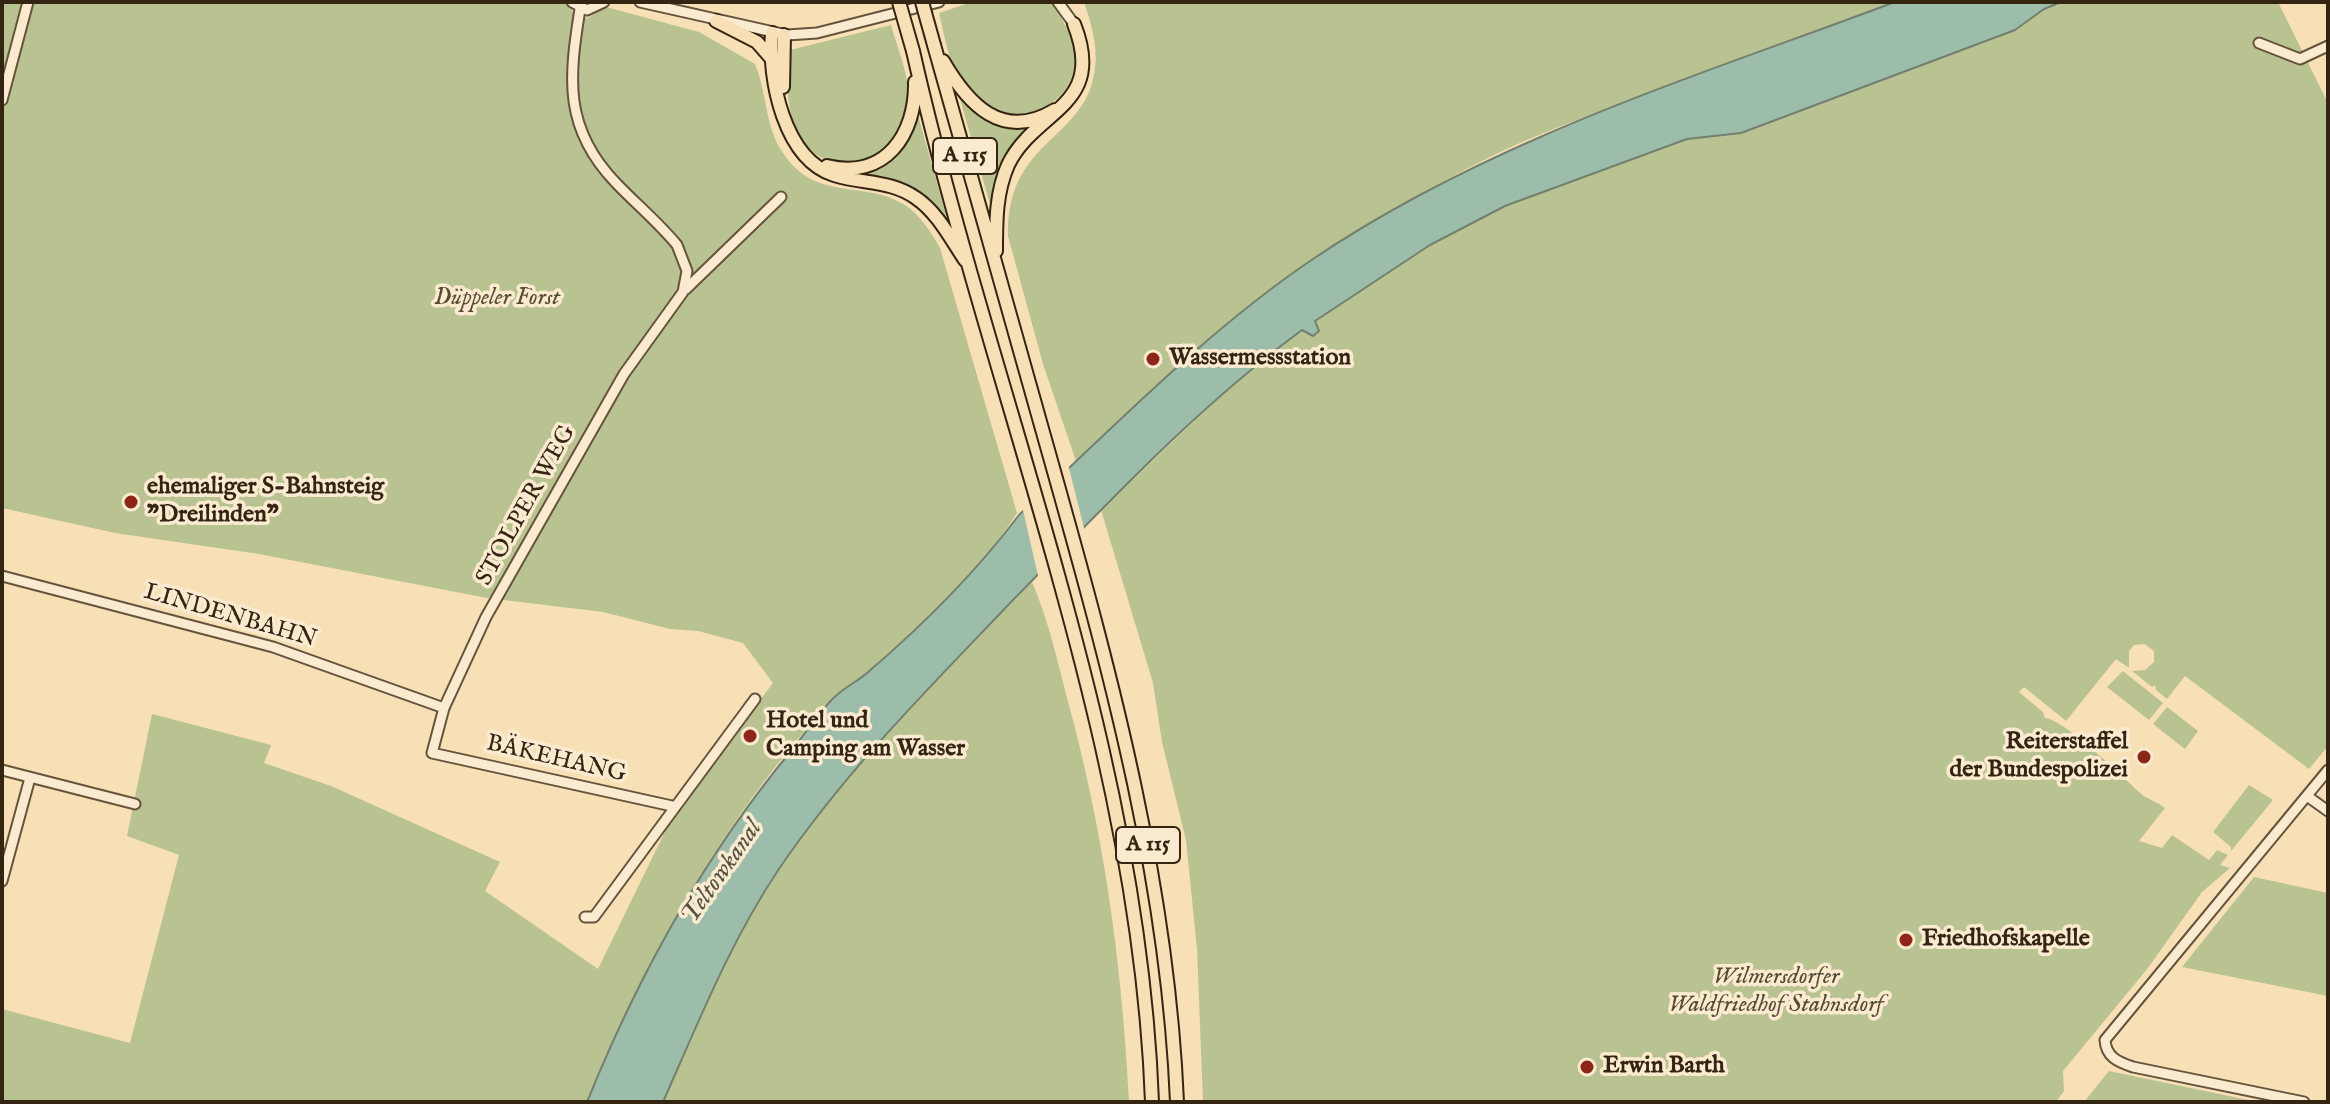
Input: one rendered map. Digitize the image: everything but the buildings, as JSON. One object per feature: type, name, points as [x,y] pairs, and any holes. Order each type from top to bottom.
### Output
[{"type":"highway","name":"A 115","points":[[899,2],[1063,599],[1110,788],[1136,919],[1152,1102]]},
{"type":"highway","name":"A 115","points":[[922,2],[1088,592],[1131,765],[1153,872],[1173,1027],[1177,1102]]},
{"type":"highway","points":[[716,21],[757,42],[771,58],[789,131],[813,163],[833,175],[888,184],[917,198],[944,227],[973,273]]},
{"type":"highway","points":[[995,266],[996,210],[1010,162],[1027,139],[1068,102],[1076,87],[1083,57],[1074,24]]},
{"type":"highway","points":[[771,58],[778,34]]},
{"type":"highway","points":[[778,34],[783,107]]},
{"type":"highway","points":[[934,45],[963,95],[992,116],[1023,121],[1045,115],[1068,102]]},
{"type":"highway","points":[[813,163],[851,169],[882,161],[893,152],[905,137],[912,117],[914,57]]},
{"type":"street","points":[[2,100],[28,2]]},
{"type":"street","points":[[604,2],[594,9],[576,5],[572,100],[583,135],[600,165],[677,245],[687,271],[683,292]]},
{"type":"street","points":[[640,2],[778,34],[817,33],[939,2]]},
{"type":"street","points":[[1058,2],[1074,24]]},
{"type":"street","points":[[1068,2],[1074,24]]},
{"type":"street","points":[[2259,43],[2300,59],[2328,46]]},
{"type":"street","name":"STOLPER WEG","points":[[432,753],[444,708],[468,653],[624,374],[683,292],[781,197]]},
{"type":"street","name":"LINDENBAHN","points":[[2,576],[273,647],[444,708]]},
{"type":"street","points":[[585,917],[594,917],[666,820],[672,806],[755,699]]},
{"type":"street","name":"BÄKEHANG","points":[[432,753],[672,806]]},
{"type":"street","points":[[2,770],[135,804]]},
{"type":"street","points":[[2304,1102],[2133,1067],[2112,1057],[2105,1049],[2105,1040],[2182,943],[2328,770]]},
{"type":"street","points":[[2,881],[30,778]]},
{"type":"street","points":[[2307,796],[2328,811]]},
{"type":"green space","name":"Düppeler Forst","points":[[2,2],[566,2],[576,16],[588,18],[606,7],[699,32],[755,64],[777,143],[796,169],[825,185],[889,197],[905,205],[921,219],[940,248],[1017,513],[986,556],[949,597],[869,672],[835,697],[759,788],[692,888],[663,940],[609,1047],[586,1102],[2,1102],[2,1009],[130,1043],[179,855],[127,836],[152,714],[271,745],[264,763],[331,786],[500,862],[485,891],[598,969],[675,811],[773,683],[743,643],[698,631],[670,629],[603,612],[487,598],[259,554],[115,533],[2,508]]},
{"type":"green space","points":[[972,2],[1052,2],[1071,37],[1075,58],[1067,88],[1057,99],[1044,108],[1015,115],[985,106],[971,93],[952,63],[939,13]]},
{"type":"green space","points":[[1084,2],[1895,2],[1548,131],[1428,190],[1319,257],[1220,332],[1172,373],[1077,464],[1043,364],[1008,236],[1011,204],[1020,179],[1033,159],[1078,111],[1089,92],[1096,51]]},
{"type":"green space","name":"Wilmersdorfer Waldfriedhof Stahnsdorf","points":[[2061,2],[2278,2],[2328,103],[2328,746],[2309,769],[2185,676],[2167,699],[2156,690],[2155,685],[2152,687],[2132,671],[2145,670],[2154,662],[2154,651],[2145,644],[2134,645],[2129,651],[2129,668],[2116,659],[2066,721],[2024,687],[2019,692],[2043,712],[2045,718],[2066,728],[2142,794],[2165,808],[2139,841],[2162,848],[2172,835],[2209,860],[2217,850],[2228,855],[2220,865],[2230,868],[2202,892],[2148,968],[2063,1071],[2064,1091],[2056,1102],[1203,1102],[1197,949],[1186,840],[1162,742],[1153,683],[1101,510],[1237,380],[1302,329],[1313,335],[1319,331],[1314,321],[1431,245],[1505,206],[1687,139],[1741,132],[2015,30],[2044,9]]},
{"type":"green space","points":[[891,25],[908,83],[909,103],[905,121],[896,137],[870,158],[837,163],[821,157],[806,145],[794,124],[788,87],[790,50]]},
{"type":"green space","points":[[960,99],[979,113],[1035,121],[997,177],[991,208]]},
{"type":"green space","points":[[916,108],[949,226],[901,184],[850,174],[878,165]]},
{"type":"green space","points":[[1032,582],[1056,654],[1101,848],[1122,1000],[1129,1102],[663,1102],[716,982],[746,924],[780,869],[868,755]]},
{"type":"green space","points":[[2123,671],[2163,703],[2149,720],[2107,687]]},
{"type":"green space","points":[[2167,707],[2198,731],[2185,749],[2153,724]]},
{"type":"green space","points":[[2249,785],[2273,800],[2231,851],[2231,847],[2213,832]]},
{"type":"green space","points":[[2254,877],[2328,893],[2328,996],[2182,967]]},
{"type":"green space","points":[[2109,1071],[2258,1102],[2084,1102]]},
{"type":"water","name":"Teltowkanal","points":[[1895,2],[2061,2],[2044,9],[2015,30],[1741,133],[1687,139],[1505,206],[1430,245],[1315,321],[1319,331],[1313,336],[1302,330],[1225,392],[1118,493],[921,696],[861,763],[805,832],[762,896],[716,982],[663,1102],[587,1102],[651,963],[702,875],[759,791],[819,714],[831,700],[867,673],[928,617],[967,578],[1019,515],[1233,319],[1310,261],[1378,218],[1448,180],[1594,114]]},
{"type":"pier","points":[[1068,464],[1085,532],[1039,580],[1022,506]]},
{"type":"place","name":"Wassermessstation","points":[[1153,359]]},
{"type":"place","name":"ehemaliger S-Bahnsteig \"Dreilinden\"","points":[[131,502]]},
{"type":"place","name":"Hotel und Camping am Wasser","points":[[750,736]]},
{"type":"place","name":"Reiterstaffel der Bundespolizei","points":[[2144,757]]},
{"type":"place","name":"Friedhofskapelle","points":[[1906,940]]},
{"type":"place","name":"Erwin Barth","points":[[1587,1067]]}]
